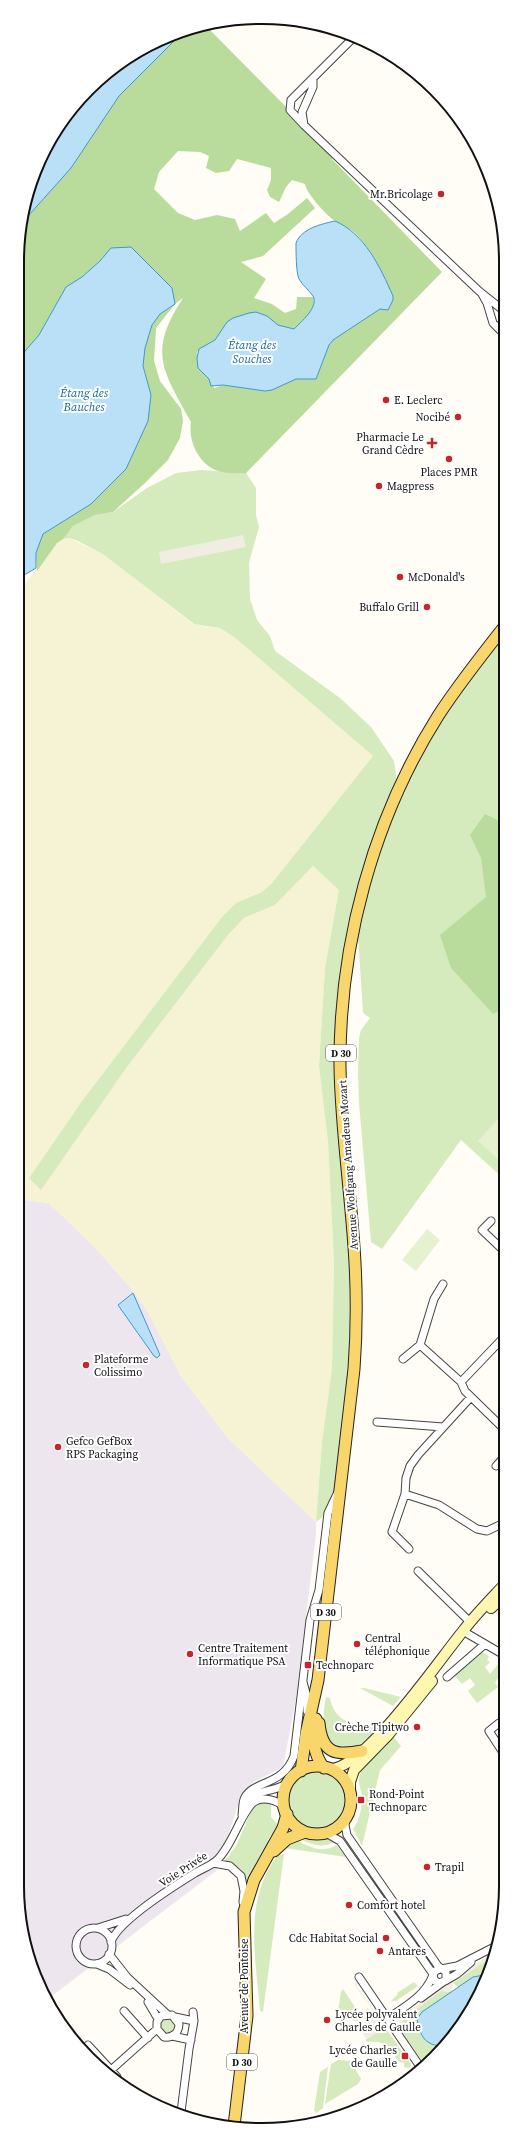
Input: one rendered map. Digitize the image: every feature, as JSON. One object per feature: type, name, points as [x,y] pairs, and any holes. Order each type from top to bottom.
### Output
[{"type":"main road","name":"Avenue Wolfgang Amadeus Mozart","points":[[318,1680],[356,1331],[354,1249],[344,1151],[340,1067],[344,989],[351,944],[366,880],[384,825],[402,785],[438,717],[485,650],[499,635]]},
{"type":"main road","name":"D 30","points":[[318,1680],[318,1709],[314,1745],[317,1758],[327,1768]]},
{"type":"main road","name":"D 30","points":[[301,1771],[307,1729],[318,1680]]},
{"type":"main road","points":[[318,1709],[321,1735],[324,1743],[332,1750],[343,1754],[362,1750]]},
{"type":"main road","points":[[315,1767],[327,1768],[342,1778],[350,1792],[350,1807],[346,1819],[337,1828],[326,1833],[317,1834],[305,1832],[294,1825],[285,1811],[284,1794],[290,1781],[301,1771],[315,1767]]},
{"type":"main road","name":"Avenue de Pontoise","points":[[235,2121],[247,2016],[244,1912],[258,1872],[283,1828],[285,1811]]},
{"type":"main road","name":"Avenue de Pontoise","points":[[258,1872],[278,1845],[286,1839],[305,1832]]},
{"type":"street","points":[[350,41],[291,100],[290,110],[479,291],[499,307]]},
{"type":"street","points":[[304,125],[302,112],[312,87],[313,78]]},
{"type":"street","points":[[479,291],[487,303],[493,323],[499,329]]},
{"type":"street","points":[[491,1221],[482,1230],[499,1246]]},
{"type":"street","points":[[403,1359],[420,1345],[434,1299],[443,1284]]},
{"type":"street","points":[[460,1382],[499,1342]]},
{"type":"street","points":[[420,1345],[460,1382],[465,1391],[499,1423]]},
{"type":"street","points":[[409,1549],[392,1532],[405,1494],[406,1478],[410,1466],[443,1427],[472,1397]]},
{"type":"street","points":[[377,1422],[443,1427]]},
{"type":"street","points":[[496,1466],[499,1463]]},
{"type":"street","points":[[242,1815],[246,1795],[252,1790],[273,1781],[293,1759],[310,1620],[321,1576],[328,1513],[330,1504],[340,1488]]},
{"type":"street","points":[[405,1494],[439,1505],[477,1529],[487,1531],[499,1525]]},
{"type":"street","points":[[418,1571],[470,1622]]},
{"type":"street","points":[[350,1792],[350,1782],[354,1770],[388,1735],[445,1664],[466,1632],[470,1622],[499,1590]]},
{"type":"street","points":[[327,1768],[338,1769],[347,1765],[421,1693],[466,1632],[499,1601]]},
{"type":"street","points":[[466,1632],[499,1652]]},
{"type":"street","points":[[447,1677],[485,1644]]},
{"type":"street","points":[[302,1680],[307,1697],[307,1729]]},
{"type":"street","points":[[499,1723],[489,1731],[499,1746]]},
{"type":"street","points":[[237,1830],[246,1802],[251,1796],[257,1793],[279,1789],[290,1781]]},
{"type":"street","points":[[237,1830],[248,1808],[254,1802],[269,1800],[277,1801],[285,1811]]},
{"type":"street","points":[[346,1819],[344,1825],[347,1835],[441,1969],[446,1973],[444,1982]]},
{"type":"street","name":"Voie Privée","points":[[131,1917],[213,1863],[228,1848],[237,1830]]},
{"type":"street","points":[[326,1833],[340,1841],[433,1974],[436,1982],[444,1982]]},
{"type":"street","points":[[213,1863],[230,1866],[241,1876],[244,1891],[244,1912]]},
{"type":"street","points":[[131,1917],[118,1929],[111,1942],[109,1954],[104,1961],[97,1964],[90,1964],[78,1955],[76,1948],[80,1935],[89,1929],[111,1925],[131,1917]]},
{"type":"street","points":[[96,1928],[107,1934],[111,1942]]},
{"type":"street","points":[[388,2018],[413,2001],[426,1989],[433,1974],[441,1969],[452,1968],[490,1949]]},
{"type":"street","points":[[109,1954],[127,1977],[171,2016],[179,2028],[172,2036]]},
{"type":"street","points":[[413,2001],[429,1994],[464,1969],[474,1958]]},
{"type":"street","points":[[97,1964],[109,1970],[140,1993],[153,2008],[158,2019],[157,2029],[112,2069]]},
{"type":"street","points":[[359,1977],[418,2064]]},
{"type":"street","points":[[124,2011],[148,2038]]},
{"type":"street","points":[[181,2109],[190,2040],[194,2021],[193,2012]]},
{"type":"street","points":[[158,2019],[171,2016],[194,2021]]},
{"type":"street","points":[[157,2029],[164,2037],[172,2036],[190,2040]]},
{"type":"street","points":[[88,2046],[106,2065]]},
{"type":"shaded area","points":[[243,535],[246,547],[161,564],[159,552]]},
{"type":"shaded area","points":[[69,538],[104,555],[193,624],[220,628],[234,637],[373,756],[272,883],[262,892],[247,898],[222,917],[82,1101],[29,1178],[41,1189],[127,1067],[228,935],[244,918],[275,905],[313,866],[340,890],[325,968],[319,1066],[328,1142],[334,1263],[332,1368],[322,1442],[316,1522],[227,1437],[181,1376],[146,1308],[98,1251],[49,1203],[24,1200],[24,585],[57,543],[63,539]]},
{"type":"shaded area","points":[[24,1200],[49,1203],[91,1243],[129,1286],[146,1308],[181,1376],[227,1437],[316,1522],[316,1535],[296,1699],[283,1767],[254,1782],[241,1796],[216,1871],[51,1996],[42,1976],[32,1947],[26,1916],[24,1886]]},
{"type":"shaded area","points":[[488,1956],[487,1960],[453,1983],[452,1992],[441,1991],[403,2019],[402,2031],[422,2060],[421,2061],[400,2032],[398,2024],[400,2018]]},
{"type":"shaded area","points":[[357,1982],[359,1984],[356,1985],[373,2009],[375,2008],[377,2010],[374,2012],[354,1984]]},
{"type":"shaded area","points":[[367,2007],[372,2013],[374,2012],[385,2027],[367,2039],[362,2033]]},
{"type":"green space","points":[[210,30],[304,125],[337,154],[332,159],[442,272],[246,473],[221,472],[211,468],[200,458],[196,451],[191,437],[191,422],[173,388],[163,361],[162,348],[165,333],[183,298],[175,304],[111,248],[100,261],[82,277],[66,287],[39,335],[24,352],[24,262],[26,231],[29,215],[71,168],[119,96],[174,41]],"holes":[[[178,151],[200,152],[209,156],[206,168],[216,173],[229,171],[237,159],[271,168],[271,180],[267,190],[270,197],[279,202],[286,187],[292,180],[305,184],[306,188],[317,204],[337,223],[354,232],[362,241],[373,256],[382,273],[393,300],[388,310],[380,309],[333,340],[329,345],[316,379],[296,379],[272,390],[265,391],[223,385],[214,388],[209,379],[198,368],[197,352],[215,340],[227,322],[233,318],[242,316],[272,320],[278,325],[295,329],[311,310],[314,301],[313,297],[297,297],[296,309],[285,313],[272,304],[254,298],[266,279],[241,262],[263,256],[315,208],[307,198],[288,214],[274,223],[266,213],[240,231],[235,219],[217,215],[195,220],[178,213],[154,189],[159,172]]]},
{"type":"green space","points":[[175,304],[156,328],[154,361],[160,381],[181,409],[183,421],[180,438],[168,460],[145,483],[113,512],[95,515],[73,526],[63,539],[57,543],[37,571],[36,553],[43,534],[91,504],[126,469],[151,395],[143,365],[145,348],[152,325],[160,314]]},
{"type":"green space","points":[[201,470],[246,473],[256,488],[256,515],[259,527],[249,563],[250,599],[257,620],[270,636],[275,651],[340,698],[371,727],[394,761],[397,782],[436,714],[499,636],[499,1174],[461,1140],[382,1249],[371,1242],[359,1103],[358,1074],[359,1038],[361,1030],[370,1018],[363,1013],[357,920],[341,1033],[356,1275],[340,1488],[328,1513],[316,1522],[322,1442],[332,1368],[334,1263],[328,1142],[319,1066],[325,968],[339,890],[313,866],[275,905],[244,918],[228,935],[127,1067],[41,1190],[29,1178],[82,1101],[222,917],[236,903],[262,892],[272,883],[373,756],[234,637],[220,628],[194,624],[104,555],[78,541],[69,538],[63,539],[57,543],[73,526],[95,515],[113,512],[147,488],[176,473]]},
{"type":"green space","points":[[485,814],[499,821],[499,1011],[493,1014],[451,968],[440,935],[486,897],[481,858],[470,835]]},
{"type":"green space","points":[[499,1118],[499,1160],[478,1141]]},
{"type":"green space","points":[[427,1229],[440,1240],[416,1271],[402,1260]]},
{"type":"green space","points":[[482,1652],[489,1656],[487,1660],[490,1662],[485,1667],[490,1674],[499,1663],[499,1676],[495,1683],[498,1687],[477,1703],[468,1691],[475,1685],[470,1678],[462,1684],[454,1675]]},
{"type":"green space","points":[[360,1688],[364,1688],[401,1697],[393,1706]]},
{"type":"green space","points":[[326,1697],[330,1698],[332,1707],[342,1719],[365,1725],[381,1721],[383,1724],[377,1731],[361,1743],[352,1747],[336,1747],[330,1741],[324,1727]]},
{"type":"green space","points":[[393,1736],[401,1746],[380,1770],[362,1846],[353,1829],[359,1818],[362,1804],[359,1777],[362,1770],[370,1760]]},
{"type":"green space","points":[[317,1770],[333,1775],[338,1779],[342,1784],[347,1800],[342,1816],[338,1821],[333,1825],[317,1830],[301,1825],[296,1821],[292,1816],[287,1800],[292,1784],[296,1779],[301,1775]]},
{"type":"green space","points":[[264,1802],[271,1802],[271,1817],[280,1827],[279,1829],[276,1827],[268,1840],[269,1846],[249,1882],[247,1882],[241,1869],[225,1861],[236,1846],[252,1809]]},
{"type":"green space","points":[[306,1836],[327,1837],[337,1841],[327,1845],[317,1845],[308,1843],[298,1838]]},
{"type":"green space","points":[[347,1838],[400,1916],[396,1918],[343,1841]]},
{"type":"green space","points":[[297,1840],[311,1847],[321,1849],[331,1848],[336,1845],[346,1857],[285,1848]]},
{"type":"green space","points":[[284,1854],[263,2012],[260,2011],[255,1951],[254,1931],[256,1911],[259,1892],[266,1873],[277,1856]]},
{"type":"green space","points":[[487,1960],[481,1976],[473,1977],[458,1987],[453,1983]]},
{"type":"green space","points":[[414,1982],[418,1986],[396,2001],[391,2001],[398,1994],[397,1993]]},
{"type":"green space","points":[[343,1989],[359,2013],[358,2021],[337,2018],[341,1992]]},
{"type":"green space","points":[[441,1991],[452,1992],[422,2012],[433,2045],[436,2046],[422,2060],[404,2034],[402,2022],[405,2016]]},
{"type":"green space","points":[[167,2018],[174,2023],[175,2026],[170,2033],[167,2034],[160,2029],[159,2026],[164,2019]]},
{"type":"green space","points":[[385,2027],[411,2064],[409,2068],[404,2067],[404,2063],[397,2061],[392,2051],[383,2043],[368,2042],[365,2040]]},
{"type":"green space","points":[[338,2060],[351,2061],[361,2079],[358,2084],[325,2104],[331,2064]]},
{"type":"green space","points":[[328,2067],[323,2108],[316,2113],[314,2110],[320,2072]]},
{"type":"water","points":[[174,41],[119,96],[71,168],[29,215],[32,200],[48,156],[73,117],[105,83],[117,73],[156,48]]},
{"type":"water","name":"Étang des Souches","points":[[335,221],[355,234],[377,263],[393,296],[393,300],[388,310],[380,309],[333,340],[329,345],[316,379],[296,379],[272,390],[265,391],[223,385],[211,386],[209,379],[198,368],[197,358],[199,349],[215,340],[227,322],[233,318],[256,312],[267,316],[278,325],[294,329],[305,318],[314,305],[314,300],[313,296],[298,276],[296,243],[302,234],[312,228]]},
{"type":"water","name":"Étang des Bauches","points":[[131,247],[172,288],[175,304],[160,314],[152,325],[145,348],[143,366],[151,395],[148,421],[126,469],[91,504],[43,534],[36,553],[36,568],[24,575],[24,352],[39,335],[66,287],[82,277],[100,261],[111,248]]},
{"type":"water","points":[[133,1293],[160,1355],[157,1358],[154,1356],[118,1305]]},
{"type":"water","points":[[481,1976],[475,1991],[450,2030],[437,2045],[426,2041],[421,2034],[417,2019],[422,2012],[473,1977]]},
{"type":"place","name":"Mr.Bricolage","points":[[441,194]]},
{"type":"place","name":"E. Leclerc","points":[[386,400]]},
{"type":"place","name":"Nocibé","points":[[458,417]]},
{"type":"place","name":"Pharmacie Le Grand Cèdre","points":[[432,443]]},
{"type":"place","name":"Places PMR","points":[[449,459]]},
{"type":"place","name":"Magpress","points":[[379,486]]},
{"type":"place","name":"McDonald's","points":[[400,577]]},
{"type":"place","name":"Buffalo Grill","points":[[427,607]]},
{"type":"place","name":"Plateforme Colissimo","points":[[86,1365]]},
{"type":"place","name":"Gefco GefBox RPS Packaging","points":[[58,1447]]},
{"type":"place","name":"Central téléphonique","points":[[357,1644]]},
{"type":"place","name":"Centre Traitement Informatique PSA","points":[[190,1654]]},
{"type":"place","name":"Technoparc","points":[[308,1665]]},
{"type":"place","name":"Crèche Tipitwo","points":[[417,1727]]},
{"type":"place","name":"Rond-Point Technoparc","points":[[361,1800]]},
{"type":"place","name":"Trapil","points":[[427,1867]]},
{"type":"place","name":"Comfort hotel","points":[[349,1905]]},
{"type":"place","name":"Cdc Habitat Social","points":[[386,1938]]},
{"type":"place","name":"Antares","points":[[380,1951]]},
{"type":"place","name":"Lycée polyvalent Charles de Gaulle","points":[[327,2020]]},
{"type":"place","name":"Lycée Charles de Gaulle","points":[[405,2056]]}]
